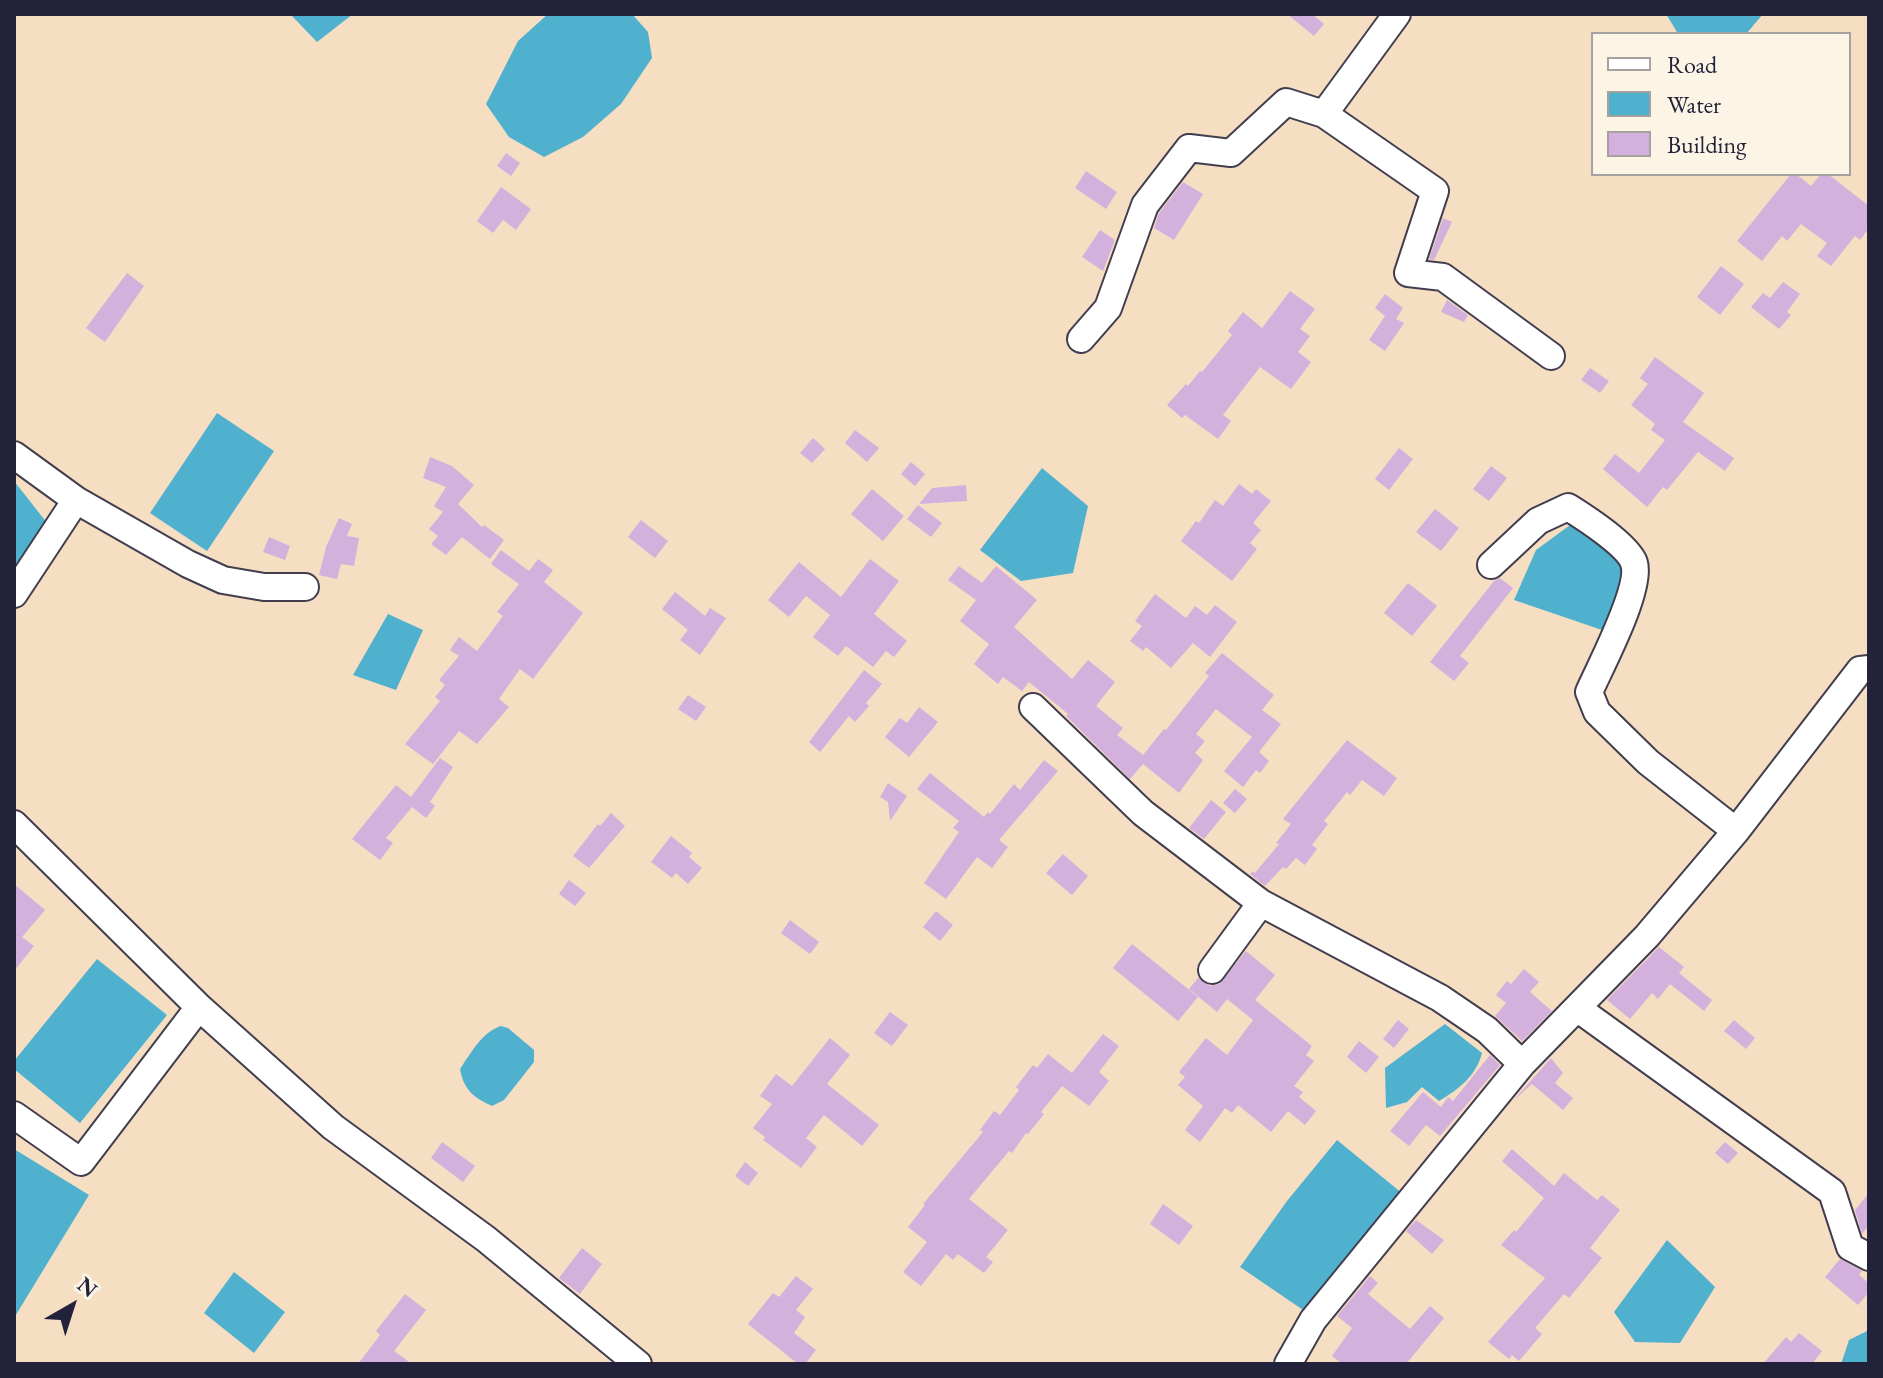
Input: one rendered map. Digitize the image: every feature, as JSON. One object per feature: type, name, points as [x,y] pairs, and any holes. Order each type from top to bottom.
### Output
[{"type":"street","points":[[1324,114],[1397,14]]},
{"type":"street","points":[[1081,339],[1108,308],[1145,205],[1189,148],[1231,153],[1286,102],[1324,114],[1435,191],[1408,273],[1443,277],[1551,356]]},
{"type":"street","points":[[14,455],[76,500],[188,564],[223,580],[264,587],[305,587]]},
{"type":"street","points":[[14,594],[76,500]]},
{"type":"street","points":[[1491,565],[1538,521],[1568,507],[1597,523],[1634,561],[1636,585],[1589,692],[1597,712],[1648,762],[1736,831]]},
{"type":"street","points":[[1288,1364],[1313,1320],[1522,1064],[1647,936],[1736,831],[1860,670],[1869,669]]},
{"type":"street","points":[[1033,707],[1143,813],[1261,903],[1440,998],[1487,1030],[1522,1064]]},
{"type":"street","points":[[14,824],[199,1007],[333,1127],[486,1239],[638,1364]]},
{"type":"street","points":[[1212,970],[1261,903]]},
{"type":"street","points":[[14,1115],[81,1162],[199,1007]]},
{"type":"street","points":[[1577,1008],[1832,1192],[1850,1247],[1869,1257]]},
{"type":"water","points":[[293,14],[353,14],[317,42]]},
{"type":"water","points":[[548,14],[632,14],[648,32],[652,58],[621,104],[583,137],[544,157],[509,137],[486,104],[518,41]]},
{"type":"water","points":[[1666,14],[1763,14],[1748,32],[1677,32]]},
{"type":"water","points":[[217,413],[274,451],[207,551],[150,513]]},
{"type":"water","points":[[1042,468],[1088,506],[1073,573],[1021,581],[980,550]]},
{"type":"water","points":[[14,481],[51,528],[14,581]]},
{"type":"water","points":[[1577,520],[1630,570],[1602,630],[1514,600],[1536,550]]},
{"type":"water","points":[[388,614],[423,630],[396,690],[353,675]]},
{"type":"water","points":[[97,959],[167,1015],[80,1123],[14,1069],[14,1061]]},
{"type":"water","points":[[1445,1024],[1482,1053],[1471,1075],[1439,1101],[1422,1087],[1407,1102],[1386,1108],[1385,1068]]},
{"type":"water","points":[[501,1026],[508,1028],[534,1050],[534,1062],[504,1100],[492,1106],[470,1092],[460,1069],[483,1038]]},
{"type":"water","points":[[1337,1140],[1403,1194],[1306,1312],[1240,1267],[1287,1201]]},
{"type":"water","points":[[14,1149],[89,1195],[14,1318]]},
{"type":"water","points":[[1667,1240],[1715,1287],[1680,1343],[1635,1342],[1614,1312]]},
{"type":"water","points":[[234,1272],[285,1312],[254,1353],[204,1313]]},
{"type":"water","points":[[1869,1330],[1869,1364],[1841,1364],[1849,1340]]},
{"type":"building","points":[[1287,14],[1312,14],[1324,24],[1314,36]]},
{"type":"building","points":[[506,153],[520,163],[511,176],[497,166]]},
{"type":"building","points":[[1086,171],[1117,192],[1106,209],[1075,188]]},
{"type":"building","points":[[1789,176],[1798,176],[1811,186],[1819,176],[1831,176],[1869,206],[1869,228],[1860,240],[1855,236],[1831,266],[1817,256],[1827,243],[1801,224],[1787,241],[1782,236],[1762,261],[1737,241]]},
{"type":"building","points":[[1183,182],[1203,194],[1174,240],[1154,228],[1159,213]]},
{"type":"building","points":[[501,187],[531,209],[516,230],[503,220],[493,233],[477,221]]},
{"type":"building","points":[[1443,218],[1452,222],[1434,260],[1429,259]]},
{"type":"building","points":[[1100,230],[1115,240],[1103,271],[1082,257]]},
{"type":"building","points":[[1721,266],[1744,284],[1720,315],[1697,297]]},
{"type":"building","points":[[127,273],[144,286],[105,342],[86,328]]},
{"type":"building","points":[[1783,282],[1800,294],[1787,312],[1791,315],[1779,329],[1751,307],[1763,293],[1770,298]]},
{"type":"building","points":[[1290,291],[1315,309],[1300,329],[1310,336],[1298,352],[1311,362],[1291,389],[1260,367],[1223,415],[1231,421],[1218,439],[1185,415],[1182,418],[1167,405],[1202,372],[1232,335],[1228,331],[1243,312],[1262,328]]},
{"type":"building","points":[[1385,294],[1403,308],[1396,319],[1404,323],[1385,351],[1369,340],[1385,316],[1375,308]]},
{"type":"building","points":[[1447,300],[1468,315],[1464,322],[1441,312]]},
{"type":"building","points":[[1655,357],[1704,393],[1683,422],[1734,458],[1725,471],[1698,452],[1667,490],[1663,487],[1647,507],[1603,469],[1615,454],[1639,473],[1665,440],[1651,430],[1655,424],[1631,405],[1648,384],[1640,378]]},
{"type":"building","points":[[1590,368],[1609,381],[1600,393],[1581,380]]},
{"type":"building","points":[[855,430],[879,448],[867,462],[845,443]]},
{"type":"building","points":[[813,438],[825,449],[812,463],[800,453]]},
{"type":"building","points":[[1399,448],[1413,459],[1389,490],[1375,479]]},
{"type":"building","points":[[430,457],[452,466],[474,485],[458,504],[482,527],[484,525],[504,540],[490,559],[462,537],[446,555],[431,544],[438,536],[429,529],[443,512],[434,506],[446,487],[423,478]]},
{"type":"building","points":[[911,462],[925,474],[915,486],[901,474]]},
{"type":"building","points":[[1491,466],[1507,478],[1489,501],[1473,489]]},
{"type":"building","points":[[1239,484],[1252,494],[1256,489],[1271,501],[1253,523],[1261,530],[1250,543],[1257,549],[1232,581],[1181,541],[1215,500],[1223,506]]},
{"type":"building","points":[[966,485],[967,501],[919,504],[932,488]]},
{"type":"building","points":[[872,489],[904,516],[883,541],[851,514]]},
{"type":"building","points":[[918,505],[942,523],[931,537],[907,519]]},
{"type":"building","points":[[1435,509],[1459,528],[1441,551],[1416,532]]},
{"type":"building","points":[[339,518],[352,524],[347,536],[359,538],[354,566],[341,564],[337,579],[319,575],[326,547]]},
{"type":"building","points":[[641,520],[668,541],[655,558],[628,537]]},
{"type":"building","points":[[269,537],[290,546],[285,560],[263,552]]},
{"type":"building","points":[[501,550],[529,571],[538,559],[553,570],[544,582],[583,613],[533,679],[520,669],[499,699],[509,707],[477,744],[459,731],[433,764],[405,744],[440,701],[435,697],[445,685],[439,680],[459,656],[450,650],[459,637],[477,651],[503,616],[497,612],[519,584],[491,564]]},
{"type":"building","points":[[870,559],[899,581],[874,614],[907,641],[894,657],[886,651],[873,667],[846,646],[838,656],[813,637],[830,615],[806,596],[789,617],[768,600],[799,562],[841,597]]},
{"type":"building","points":[[959,566],[982,583],[996,566],[1037,600],[1014,627],[1072,679],[1088,660],[1115,682],[1096,706],[1123,728],[1117,735],[1143,755],[1209,676],[1205,673],[1222,653],[1274,695],[1262,710],[1281,724],[1259,752],[1269,761],[1260,773],[1256,770],[1243,787],[1224,771],[1252,737],[1216,709],[1196,734],[1205,741],[1195,753],[1203,760],[1179,793],[1143,764],[1130,779],[1066,716],[1068,714],[1029,682],[1022,691],[1003,677],[998,684],[974,664],[989,644],[960,621],[976,600],[948,580]]},
{"type":"building","points":[[1500,578],[1513,588],[1460,656],[1469,663],[1454,681],[1430,662],[1494,581]]},
{"type":"building","points":[[1408,583],[1437,606],[1412,636],[1384,613]]},
{"type":"building","points":[[675,592],[705,616],[710,608],[726,618],[700,655],[680,640],[688,630],[662,609]]},
{"type":"building","points":[[1155,594],[1186,618],[1195,606],[1207,615],[1215,605],[1237,622],[1210,657],[1193,643],[1171,668],[1146,647],[1143,651],[1130,641],[1142,626],[1135,621]]},
{"type":"building","points":[[864,670],[882,684],[855,722],[849,716],[820,752],[809,742]]},
{"type":"building","points":[[688,695],[706,707],[696,721],[678,709]]},
{"type":"building","points":[[919,707],[938,722],[909,757],[885,737],[900,718],[907,723]]},
{"type":"building","points":[[1347,740],[1397,778],[1384,796],[1362,780],[1350,795],[1347,792],[1324,821],[1328,824],[1312,845],[1317,849],[1305,865],[1296,858],[1265,886],[1250,874],[1255,873],[1279,844],[1276,843],[1291,824],[1283,819]]},
{"type":"building","points":[[440,758],[453,767],[430,802],[435,806],[426,818],[412,807],[386,838],[393,843],[380,860],[352,839],[396,785],[411,797]]},
{"type":"building","points":[[1044,760],[1058,771],[999,840],[1008,847],[992,868],[977,857],[946,899],[924,883],[959,832],[953,828],[959,821],[917,789],[930,773],[984,817],[988,812],[990,814],[1014,784],[1020,790]]},
{"type":"building","points":[[888,783],[907,796],[890,821],[888,802],[880,797]]},
{"type":"building","points":[[1235,789],[1247,799],[1235,813],[1223,803]]},
{"type":"building","points":[[1211,800],[1226,812],[1204,839],[1189,828]]},
{"type":"building","points":[[611,813],[625,826],[589,868],[573,856],[598,824],[600,826]]},
{"type":"building","points":[[671,836],[692,853],[689,857],[702,868],[688,884],[676,873],[672,878],[651,862]]},
{"type":"building","points":[[1063,854],[1088,876],[1072,895],[1046,873]]},
{"type":"building","points":[[569,880],[586,893],[575,906],[559,894]]},
{"type":"building","points":[[14,884],[45,910],[22,937],[34,946],[14,971]]},
{"type":"building","points":[[936,911],[953,925],[940,941],[923,927]]},
{"type":"building","points":[[790,920],[819,942],[810,954],[781,933]]},
{"type":"building","points":[[1132,944],[1198,997],[1178,1021],[1113,968]]},
{"type":"building","points":[[1659,947],[1684,967],[1679,973],[1712,1000],[1704,1011],[1670,984],[1658,999],[1652,993],[1630,1019],[1607,1000]]},
{"type":"building","points":[[1246,951],[1275,975],[1255,1000],[1312,1046],[1306,1055],[1314,1061],[1294,1086],[1303,1092],[1299,1097],[1316,1111],[1305,1125],[1288,1111],[1271,1132],[1238,1105],[1232,1113],[1225,1108],[1200,1142],[1185,1130],[1203,1106],[1178,1085],[1185,1077],[1179,1072],[1206,1038],[1227,1055],[1253,1020],[1227,999],[1217,1012],[1189,989],[1198,978],[1210,986],[1219,984]]},
{"type":"building","points":[[1524,969],[1539,982],[1530,992],[1552,1011],[1522,1041],[1495,1016],[1506,1003],[1496,995],[1507,981],[1511,984]]},
{"type":"building","points":[[890,1012],[908,1025],[892,1046],[874,1033]]},
{"type":"building","points":[[1398,1020],[1409,1029],[1394,1048],[1383,1039]]},
{"type":"building","points":[[1734,1020],[1755,1038],[1746,1049],[1724,1031]]},
{"type":"building","points":[[1103,1034],[1119,1046],[1099,1072],[1109,1081],[1089,1106],[1062,1086],[1028,1134],[1012,1153],[1009,1151],[969,1199],[1008,1230],[986,1257],[993,1262],[984,1273],[958,1254],[953,1260],[946,1254],[921,1286],[903,1272],[927,1242],[908,1227],[923,1204],[983,1132],[980,1130],[994,1111],[1000,1115],[1033,1065],[1037,1068],[1048,1054],[1072,1073]]},
{"type":"building","points":[[830,1038],[850,1055],[827,1084],[879,1125],[862,1146],[824,1115],[806,1138],[817,1147],[801,1168],[763,1140],[765,1137],[753,1128],[772,1104],[760,1096],[776,1074],[792,1086]]},
{"type":"building","points":[[1359,1041],[1379,1057],[1366,1073],[1347,1057]]},
{"type":"building","points":[[1490,1055],[1500,1065],[1440,1136],[1426,1125],[1409,1146],[1390,1131],[1423,1092],[1441,1107],[1448,1097],[1453,1101]]},
{"type":"building","points":[[1551,1058],[1563,1073],[1555,1083],[1573,1098],[1563,1110],[1532,1084],[1513,1101]]},
{"type":"building","points":[[442,1142],[475,1166],[463,1182],[431,1158]]},
{"type":"building","points":[[1725,1142],[1738,1153],[1728,1164],[1715,1153]]},
{"type":"building","points":[[1512,1149],[1554,1186],[1564,1173],[1597,1200],[1602,1195],[1620,1210],[1590,1248],[1602,1258],[1569,1298],[1564,1294],[1535,1328],[1542,1334],[1519,1361],[1512,1355],[1509,1359],[1488,1342],[1545,1278],[1501,1245],[1544,1198],[1502,1161]]},
{"type":"building","points":[[745,1162],[758,1173],[748,1186],[735,1176]]},
{"type":"building","points":[[1869,1193],[1869,1225],[1862,1234],[1855,1210]]},
{"type":"building","points":[[1163,1204],[1193,1226],[1179,1245],[1150,1224]]},
{"type":"building","points":[[1416,1220],[1444,1240],[1432,1254],[1406,1231]]},
{"type":"building","points":[[582,1248],[602,1264],[580,1294],[559,1278]]},
{"type":"building","points":[[1840,1259],[1862,1271],[1859,1275],[1869,1283],[1869,1292],[1858,1305],[1825,1277]]},
{"type":"building","points":[[796,1276],[813,1289],[796,1310],[805,1317],[794,1333],[816,1350],[805,1364],[798,1364],[748,1324],[773,1293],[779,1297]]},
{"type":"building","points":[[1370,1276],[1378,1283],[1368,1294],[1410,1329],[1430,1306],[1444,1318],[1406,1364],[1342,1364],[1332,1356],[1352,1328],[1337,1316]]},
{"type":"building","points":[[405,1294],[426,1310],[394,1351],[412,1364],[358,1364],[380,1335],[376,1331]]},
{"type":"building","points":[[1799,1333],[1822,1351],[1812,1364],[1763,1364],[1786,1337],[1791,1342]]}]
